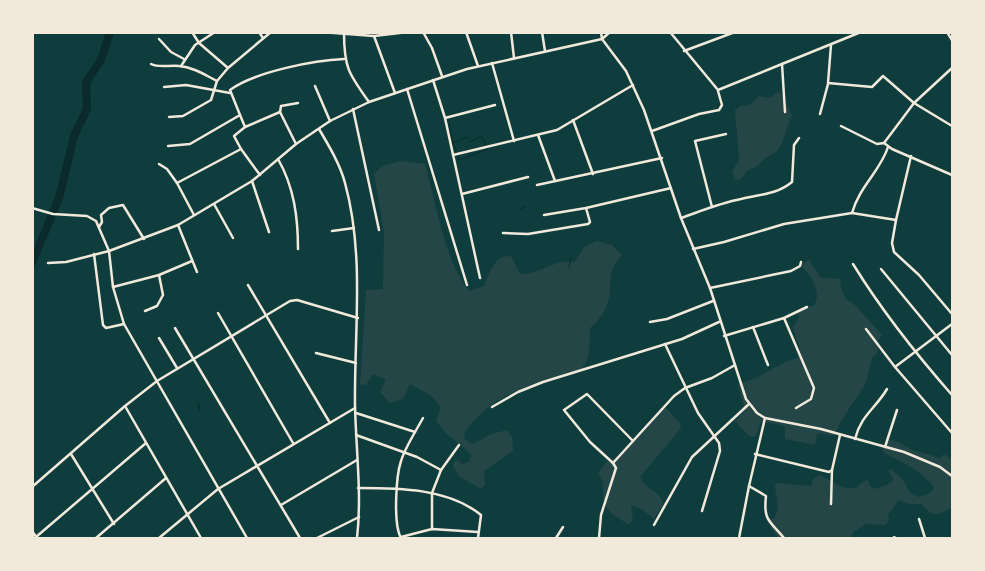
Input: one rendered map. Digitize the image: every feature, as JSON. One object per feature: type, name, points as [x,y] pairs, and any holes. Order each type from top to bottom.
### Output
[{"type":"street","points":[[192,32],[199,43],[228,68]]},
{"type":"street","points":[[181,66],[184,58],[199,43],[215,32]]},
{"type":"street","points":[[259,32],[263,38]]},
{"type":"street","points":[[169,117],[183,116],[212,100],[217,81],[228,68],[271,32]]},
{"type":"street","points":[[321,32],[374,36],[408,32]]},
{"type":"street","points":[[423,32],[432,48],[442,76]]},
{"type":"street","points":[[466,32],[478,66]]},
{"type":"street","points":[[511,32],[514,58]]},
{"type":"street","points":[[542,32],[545,51]]},
{"type":"street","points":[[601,32],[602,39],[623,66],[633,85],[652,131],[681,218],[710,288],[724,336],[749,404],[757,413],[765,418],[885,447],[929,462],[952,476]]},
{"type":"street","points":[[48,263],[66,262],[109,251],[144,240],[178,225],[252,181],[296,144],[330,121],[369,102],[442,76],[478,66],[602,39],[610,32]]},
{"type":"street","points":[[652,131],[699,114],[719,110],[722,104],[718,90],[670,32]]},
{"type":"street","points":[[684,51],[735,32]]},
{"type":"street","points":[[718,90],[861,32]]},
{"type":"street","points":[[947,32],[952,40]]},
{"type":"street","points":[[344,33],[344,60],[369,102]]},
{"type":"street","points":[[374,36],[395,93]]},
{"type":"street","points":[[159,39],[171,52],[184,58]]},
{"type":"street","points":[[820,114],[828,83],[831,45]]},
{"type":"street","points":[[246,127],[230,93],[231,88],[263,74],[315,61],[344,60]]},
{"type":"street","points":[[492,63],[514,141]]},
{"type":"street","points":[[150,64],[155,66],[181,66],[217,81]]},
{"type":"street","points":[[782,64],[785,112]]},
{"type":"street","points":[[841,126],[877,144],[884,142],[914,103],[952,68]]},
{"type":"street","points":[[828,83],[872,87],[883,76],[914,103],[952,126]]},
{"type":"street","points":[[434,80],[445,118],[480,278]]},
{"type":"street","points":[[164,87],[186,85],[230,93]]},
{"type":"street","points":[[453,155],[557,130],[633,85]]},
{"type":"street","points":[[315,86],[330,121]]},
{"type":"street","points":[[407,89],[467,285]]},
{"type":"street","points":[[296,144],[280,112],[281,106],[298,103]]},
{"type":"street","points":[[445,118],[495,105]]},
{"type":"street","points":[[353,109],[379,230]]},
{"type":"street","points":[[260,175],[234,136],[246,127],[280,112]]},
{"type":"street","points":[[168,146],[190,144],[240,115]]},
{"type":"street","points":[[573,120],[592,174]]},
{"type":"street","points":[[319,129],[342,174],[354,228],[358,318],[356,435],[359,518],[357,538]]},
{"type":"street","points":[[538,134],[556,182]]},
{"type":"street","points":[[712,207],[695,141],[726,134]]},
{"type":"street","points":[[681,218],[712,207],[769,194],[789,185],[792,182],[794,145],[799,138]]},
{"type":"street","points":[[884,142],[888,147],[952,175]]},
{"type":"street","points":[[852,213],[858,194],[886,155],[888,147]]},
{"type":"street","points":[[177,183],[241,149]]},
{"type":"street","points":[[911,156],[896,220],[892,244],[894,252],[919,275],[952,314]]},
{"type":"street","points":[[537,185],[662,158]]},
{"type":"street","points":[[278,159],[294,197],[298,248]]},
{"type":"street","points":[[159,164],[167,169],[177,183],[194,215]]},
{"type":"street","points":[[462,194],[528,177]]},
{"type":"street","points":[[252,181],[269,232]]},
{"type":"street","points":[[544,215],[586,208],[671,188]]},
{"type":"street","points":[[214,204],[233,238]]},
{"type":"street","points":[[99,227],[102,222],[101,215],[105,210],[123,205],[144,240]]},
{"type":"street","points":[[32,208],[53,214],[87,216],[93,218],[99,227],[109,251],[113,287],[124,324],[247,538]]},
{"type":"street","points":[[503,234],[528,234],[588,224],[590,222],[586,208]]},
{"type":"street","points":[[693,249],[784,224],[852,213],[896,220]]},
{"type":"street","points":[[178,225],[197,272]]},
{"type":"street","points":[[332,231],[354,228]]},
{"type":"street","points":[[94,254],[103,325],[106,328],[124,324]]},
{"type":"street","points":[[113,287],[159,275],[192,261]]},
{"type":"street","points":[[710,288],[790,271],[800,266],[801,262]]},
{"type":"street","points":[[853,264],[873,296],[915,353],[952,395]]},
{"type":"street","points":[[882,269],[952,355]]},
{"type":"street","points":[[145,311],[157,306],[163,296],[159,275]]},
{"type":"street","points":[[248,286],[330,422]]},
{"type":"street","points":[[32,487],[124,406],[157,381],[290,301],[297,300],[358,318]]},
{"type":"street","points":[[650,322],[667,319],[713,301]]},
{"type":"street","points":[[724,336],[784,318],[807,308]]},
{"type":"street","points":[[218,313],[293,443]]},
{"type":"street","points":[[784,318],[814,388],[811,399],[796,408]]},
{"type":"street","points":[[492,407],[518,392],[543,382],[665,344],[720,322]]},
{"type":"street","points":[[895,367],[952,324]]},
{"type":"street","points":[[753,327],[768,365]]},
{"type":"street","points":[[175,328],[300,538]]},
{"type":"street","points":[[866,329],[895,367],[952,433]]},
{"type":"street","points":[[159,338],[177,368]]},
{"type":"street","points":[[665,344],[685,388],[714,438],[719,443],[720,451],[702,511]]},
{"type":"street","points":[[316,353],[356,363]]},
{"type":"street","points":[[613,463],[674,396],[685,388],[712,378],[735,365]]},
{"type":"street","points":[[855,439],[867,414],[887,390]]},
{"type":"street","points":[[599,538],[601,515],[616,468],[590,442],[564,410],[587,394],[632,441]]},
{"type":"street","points":[[654,525],[692,457],[749,404]]},
{"type":"street","points":[[124,406],[201,538]]},
{"type":"street","points":[[159,538],[218,489],[356,407]]},
{"type":"street","points":[[885,447],[897,410]]},
{"type":"street","points":[[356,413],[415,432]]},
{"type":"street","points":[[423,418],[404,452],[399,471],[398,526],[400,538],[432,529],[478,532]]},
{"type":"street","points":[[739,538],[755,454],[765,418]]},
{"type":"street","points":[[356,435],[404,452],[441,470]]},
{"type":"street","points":[[831,504],[832,470],[840,435]]},
{"type":"street","points":[[32,531],[36,538],[146,443]]},
{"type":"street","points":[[432,529],[432,493],[441,470],[459,446]]},
{"type":"street","points":[[71,454],[114,524]]},
{"type":"street","points":[[755,454],[826,472],[832,470]]},
{"type":"street","points":[[280,506],[357,460]]},
{"type":"street","points":[[96,538],[166,478]]},
{"type":"street","points":[[749,486],[766,496],[765,514],[768,522],[784,538]]},
{"type":"street","points":[[358,488],[398,488],[432,493],[459,502],[481,514],[478,538]]},
{"type":"street","points":[[317,538],[359,518]]},
{"type":"street","points":[[919,519],[924,538]]},
{"type":"street","points":[[556,538],[563,527]]},
{"type":"shaded area","points":[[778,92],[783,96],[792,116],[780,147],[759,165],[747,171],[741,179],[735,180],[732,172],[739,160],[735,110],[740,106],[750,105],[759,96],[770,98]]},
{"type":"shaded area","points":[[402,161],[425,164],[447,247],[460,278],[469,291],[484,286],[493,265],[505,256],[511,256],[520,274],[535,272],[554,264],[575,262],[584,247],[597,241],[612,245],[622,256],[615,263],[612,271],[606,308],[600,318],[590,328],[589,350],[585,365],[575,372],[539,382],[503,398],[481,413],[464,433],[465,440],[473,444],[492,434],[507,430],[512,437],[513,451],[484,471],[485,485],[481,489],[460,477],[453,466],[455,460],[463,464],[468,462],[472,455],[447,434],[436,421],[441,407],[432,396],[410,384],[403,399],[390,403],[380,392],[386,380],[373,374],[366,385],[360,384],[366,290],[383,289],[384,233],[374,174],[382,166]]},
{"type":"shaded area","points":[[809,260],[820,277],[840,279],[841,289],[846,299],[855,305],[882,335],[877,343],[878,352],[872,358],[866,383],[841,421],[834,436],[820,433],[817,435],[815,445],[785,439],[785,427],[778,424],[761,422],[755,437],[749,436],[735,421],[745,411],[738,384],[756,378],[781,364],[802,356],[793,328],[799,318],[798,313],[814,305],[816,300],[817,294],[814,283],[800,265]]},
{"type":"shaded area","points":[[665,407],[680,423],[681,428],[640,477],[645,485],[660,496],[663,504],[654,519],[643,510],[631,505],[633,521],[628,524],[606,507],[603,498],[603,486],[598,473],[605,463],[621,455]]},
{"type":"shaded area","points":[[888,439],[939,459],[944,454],[952,460],[952,508],[939,514],[933,514],[922,504],[909,504],[899,500],[888,515],[889,521],[885,525],[866,524],[853,532],[851,538],[778,538],[771,528],[769,520],[774,518],[778,510],[776,483],[811,486],[813,479],[819,475],[845,488],[856,487],[868,480],[870,486],[875,489],[891,483],[893,479],[888,471],[891,469],[903,480],[909,491],[913,494],[919,497],[930,493],[934,488],[924,476],[884,453],[883,450]]},
{"type":"waterway","points":[[32,263],[59,198],[74,136],[87,109],[86,82],[101,60],[110,32]]},
{"type":"waterway","points":[[449,121],[452,140],[454,145],[459,160],[488,149],[482,136],[470,142],[467,137],[452,143]]},
{"type":"waterway","points":[[520,209],[526,206]]},
{"type":"waterway","points":[[569,267],[571,258]]},
{"type":"waterway","points":[[199,403],[199,411]]}]
